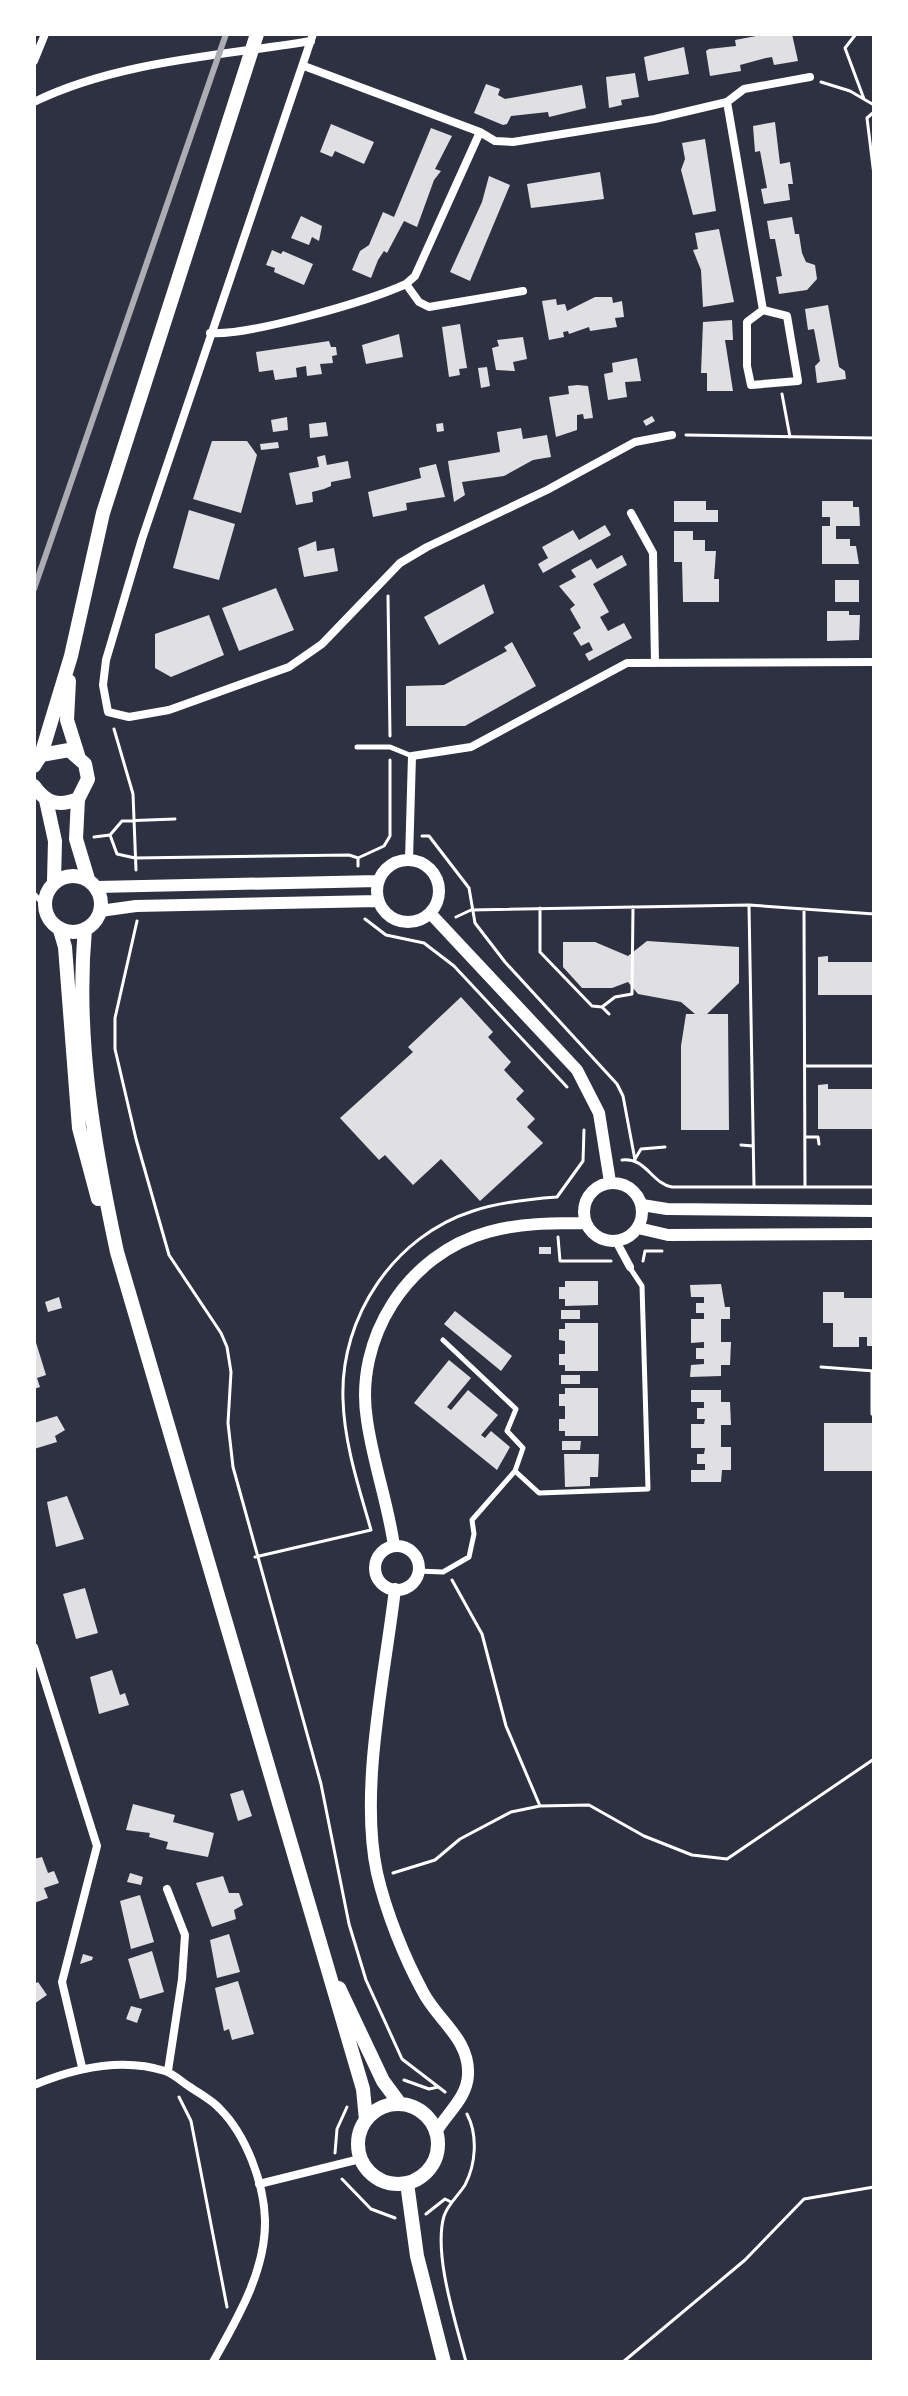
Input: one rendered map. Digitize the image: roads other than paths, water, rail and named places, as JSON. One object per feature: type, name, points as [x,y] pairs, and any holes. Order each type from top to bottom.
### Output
[{"type":"main road","points":[[38,760],[71,656],[103,513],[257,34]]},
{"type":"main road","points":[[60,930],[73,933],[85,929],[95,922],[100,911],[76,839],[78,799],[88,779],[67,720],[71,656]]},
{"type":"main road","points":[[38,760],[60,749],[78,755]]},
{"type":"main road","points":[[37,791],[55,804],[78,799]]},
{"type":"main road","points":[[37,791],[55,841],[54,881],[39,900],[60,930],[65,947],[79,1128],[88,1170],[117,1252],[363,2089],[366,2120]]},
{"type":"main road","points":[[54,881],[77,876],[92,883]]},
{"type":"main road","points":[[85,929],[81,975],[86,1079],[97,1162],[117,1252]]},
{"type":"main road","points":[[317,1940],[383,2081],[400,2104]]},
{"type":"main road","points":[[400,2104],[422,2112],[436,2132],[435,2158],[429,2169],[407,2183],[384,2182],[374,2177],[360,2159],[360,2132],[366,2120],[387,2106],[400,2104]]},
{"type":"main road","points":[[407,2183],[417,2256],[444,2362]]},
{"type":"street","points":[[34,61],[45,34]]},
{"type":"street","points":[[34,102],[82,83],[312,37],[210,333],[106,660],[104,703],[115,716],[143,716],[169,710],[289,667],[322,644],[382,580],[427,547],[547,490],[635,442],[672,435]]},
{"type":"street","points":[[304,66],[480,132],[495,141],[513,142],[655,119],[727,102],[744,89],[810,77]]},
{"type":"street","points":[[727,102],[763,310]]},
{"type":"street","points":[[210,333],[224,334],[268,325],[406,284],[415,276],[480,132]]},
{"type":"street","points":[[406,284],[419,302],[429,307],[523,291]]},
{"type":"street","points":[[763,310],[787,316],[798,381],[751,385],[747,366],[747,322],[763,310]]},
{"type":"street","points":[[631,513],[653,553],[655,663]]},
{"type":"street","points":[[409,860],[412,756],[471,747],[627,663],[874,662]]},
{"type":"street","points":[[409,860],[428,867],[439,885],[436,905],[430,913],[411,922],[400,922],[391,918],[378,901],[378,881],[390,865],[409,860]]},
{"type":"street","points":[[92,883],[378,881]]},
{"type":"street","points":[[100,911],[136,906],[378,901]]},
{"type":"street","points":[[430,913],[577,1070],[599,1113],[610,1182]]},
{"type":"street","points":[[610,1182],[624,1184],[636,1193],[642,1205],[638,1228],[628,1237],[616,1241],[603,1240],[585,1223],[583,1209],[587,1196],[597,1187],[610,1182]]},
{"type":"street","points":[[642,1205],[667,1209],[874,1211]]},
{"type":"street","points":[[394,1546],[366,1420],[365,1378],[385,1314],[406,1283],[427,1263],[456,1246],[485,1233],[517,1226],[585,1223]]},
{"type":"street","points":[[638,1228],[668,1235],[874,1234]]},
{"type":"street","points":[[616,1241],[630,1267]]},
{"type":"street","points":[[394,1546],[412,1552],[418,1571],[408,1586],[395,1589],[378,1579],[375,1565],[381,1552],[394,1546]]},
{"type":"street","points":[[395,1589],[370,1824],[378,1878],[413,1974],[425,1997],[464,2048],[469,2073],[458,2103],[436,2132]]},
{"type":"street","points":[[34,1647],[97,1846],[62,1982],[82,2067]]},
{"type":"street","points":[[167,1889],[185,1935],[182,1979],[168,2071]]},
{"type":"street","points":[[34,2085],[82,2067],[139,2066],[168,2071],[220,2109],[248,2151],[259,2184],[265,2220],[261,2256],[231,2330],[213,2362]]},
{"type":"street","points":[[259,2184],[360,2159]]},
{"type":"lane","points":[[357,747],[390,747],[412,756]]},
{"type":"lane","points":[[515,1471],[539,1493],[648,1489],[642,1286],[630,1267]]},
{"type":"lane","points":[[418,1571],[443,1572],[469,1557],[474,1534],[472,1520],[515,1471],[523,1448],[507,1431],[516,1409],[443,1340]]},
{"type":"railway","points":[[34,589],[226,34]]}]
